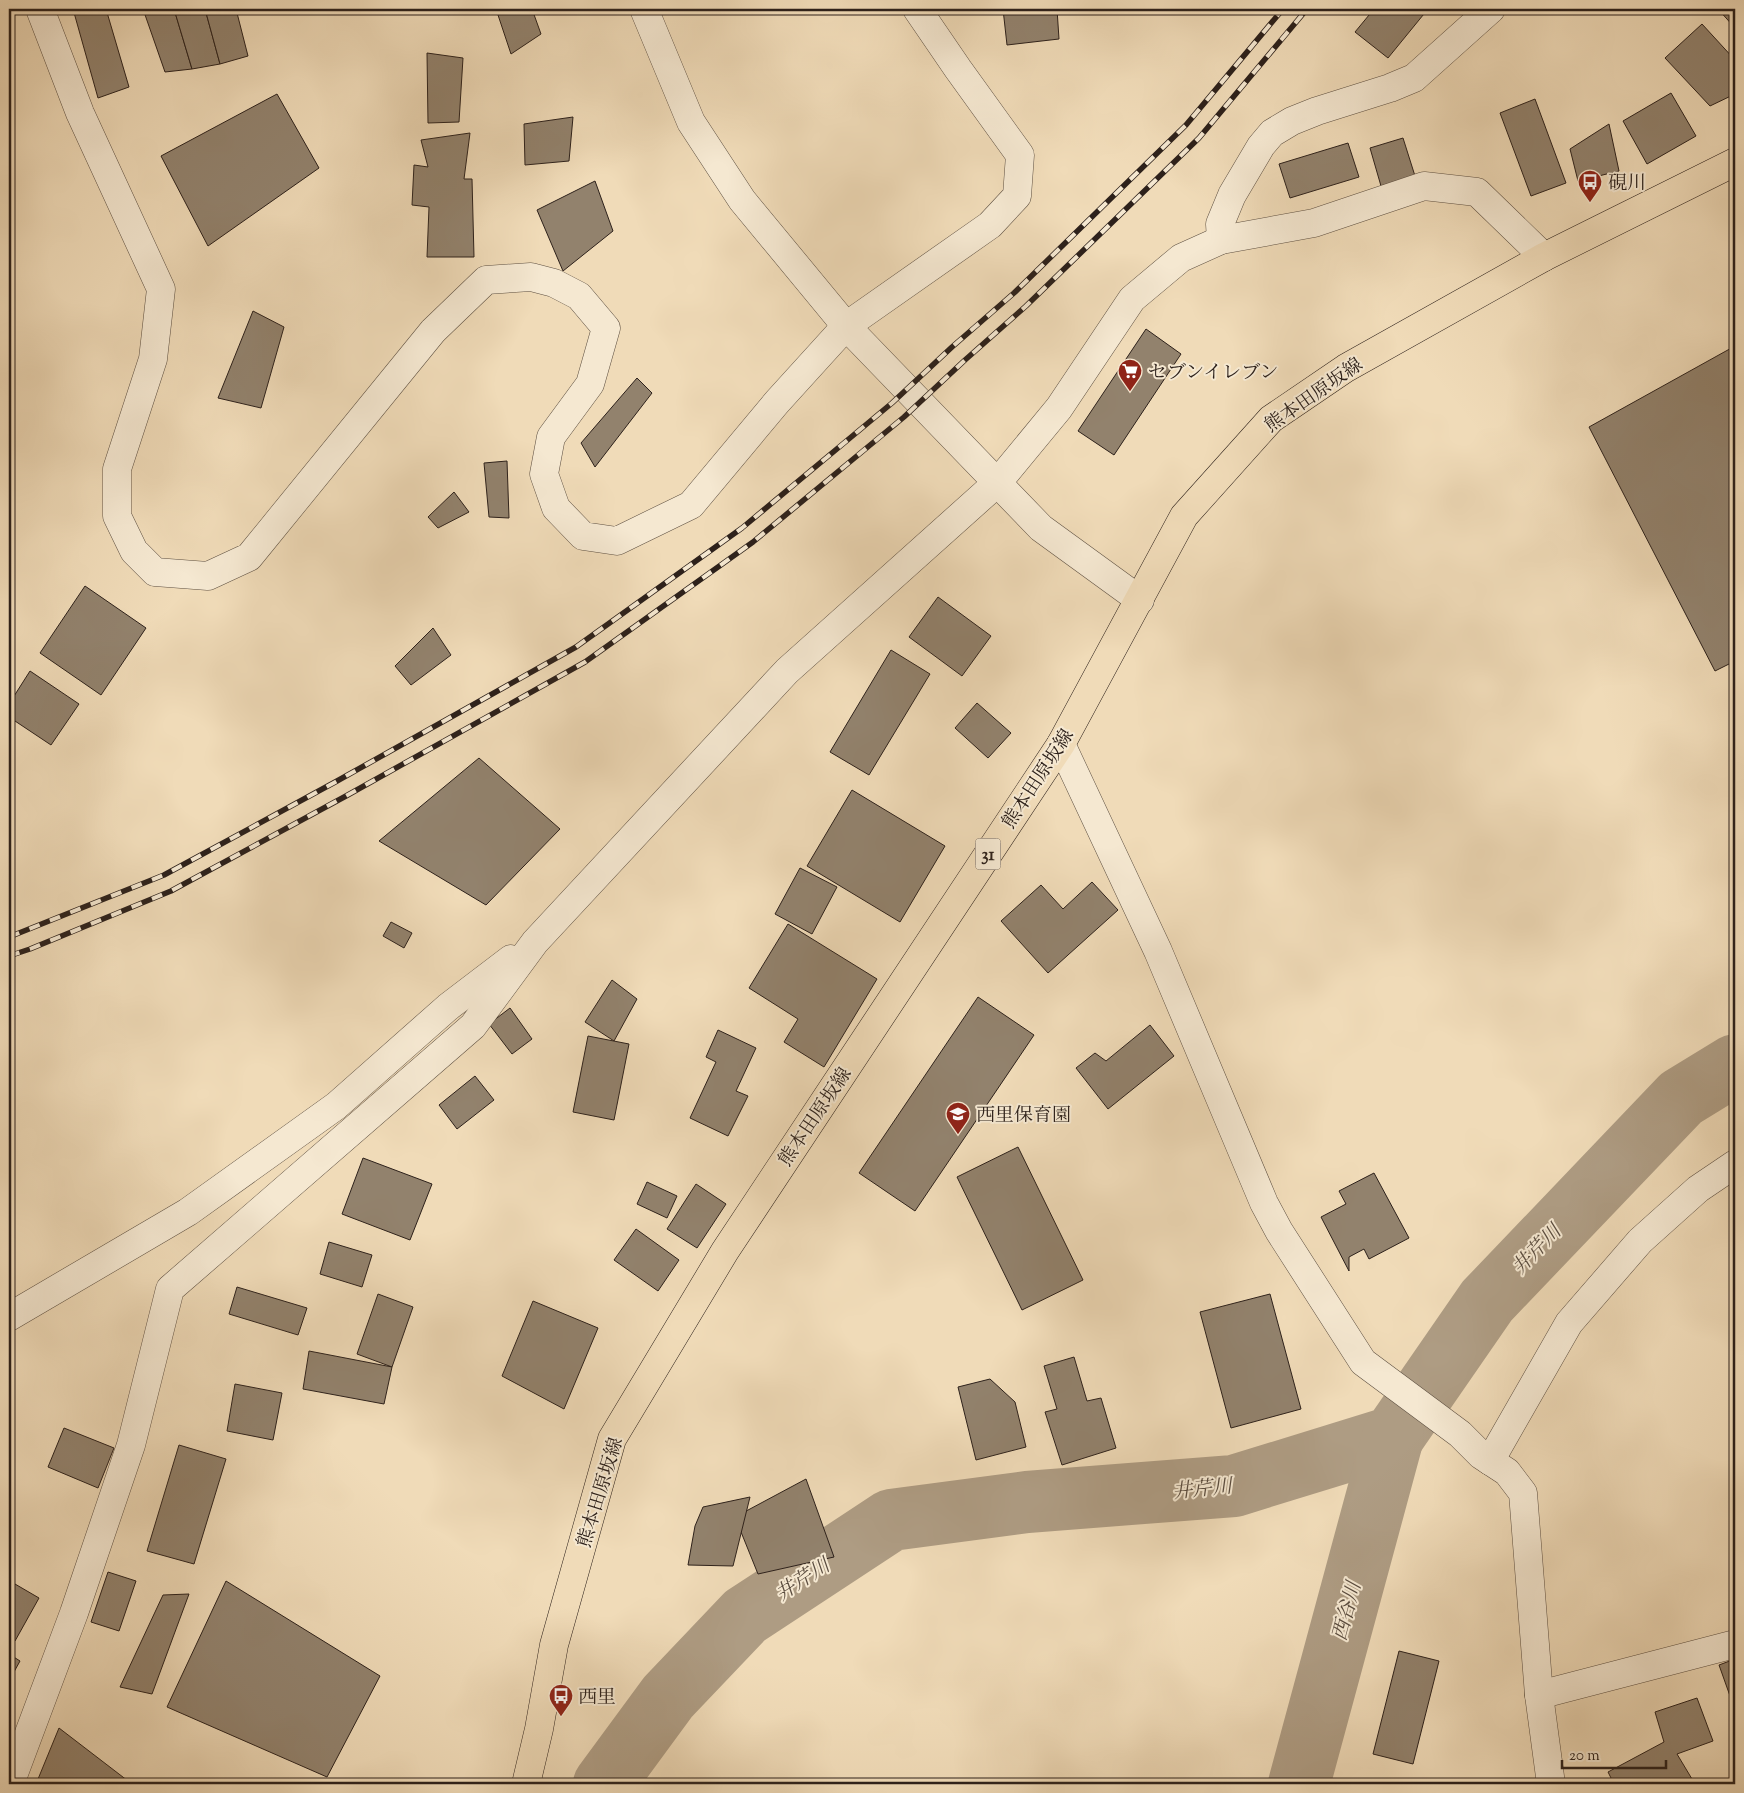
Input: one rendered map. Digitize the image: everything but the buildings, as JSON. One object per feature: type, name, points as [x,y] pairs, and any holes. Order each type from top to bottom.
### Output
[{"type":"main road","name":"熊本田原坂線","points":[[526,1784],[539,1729],[554,1645],[612,1439],[725,1251],[1061,744],[1184,516],[1271,419],[1346,368],[1544,257],[1735,162]]},
{"type":"street","points":[[40,9],[80,113],[160,289],[153,359],[117,468],[117,516],[134,552],[155,572],[208,576],[249,558],[433,331],[486,280],[531,277],[554,283],[579,296],[606,328],[590,384],[551,437],[544,474],[556,508],[583,536],[617,542],[691,505],[777,402],[846,326],[990,225],[1017,196],[1020,155],[958,70],[917,9]]},
{"type":"street","points":[[644,9],[691,122],[742,200],[846,326],[1041,528],[1140,600]]},
{"type":"street","points":[[1221,240],[1220,224],[1232,195],[1260,146],[1272,133],[1292,121],[1317,111],[1390,88],[1414,78],[1491,9]]},
{"type":"street","points":[[10,1784],[74,1612],[131,1445],[170,1289],[472,1026],[534,942],[787,671],[998,482],[1059,408],[1132,299],[1181,258],[1221,240],[1314,224],[1424,186],[1478,192],[1544,257]]},
{"type":"street","points":[[1061,744],[1158,951],[1264,1203],[1278,1231],[1363,1362],[1460,1434],[1481,1455],[1507,1472],[1523,1493],[1539,1695],[1551,1784]]},
{"type":"street","points":[[9,1317],[188,1212],[336,1106],[448,1007],[534,942]]},
{"type":"street","points":[[1490,1461],[1569,1323],[1640,1241],[1698,1190],[1735,1164]]},
{"type":"street","points":[[1539,1695],[1735,1644]]},
{"type":"waterway","name":"井芹川","points":[[604,1784],[668,1697],[745,1616],[891,1520],[1027,1502],[1234,1486],[1393,1437],[1487,1301],[1681,1098],[1735,1065]]},
{"type":"waterway","name":"西谷川","points":[[1299,1784],[1393,1437]]},
{"type":"railway","points":[[9,937],[164,875],[337,781],[576,647],[742,528],[892,403],[1014,293],[1186,125],[1283,9]]},
{"type":"railway","points":[[9,956],[171,891],[346,796],[585,662],[753,542],[904,417],[1026,306],[1199,138],[1307,9]]},
{"type":"place","name":"硯川","points":[[1590,203]]},
{"type":"place","name":"セブンイレブン","points":[[1130,392]]},
{"type":"place","name":"西里保育園","points":[[958,1135]]},
{"type":"place","name":"西里","points":[[561,1717]]}]
